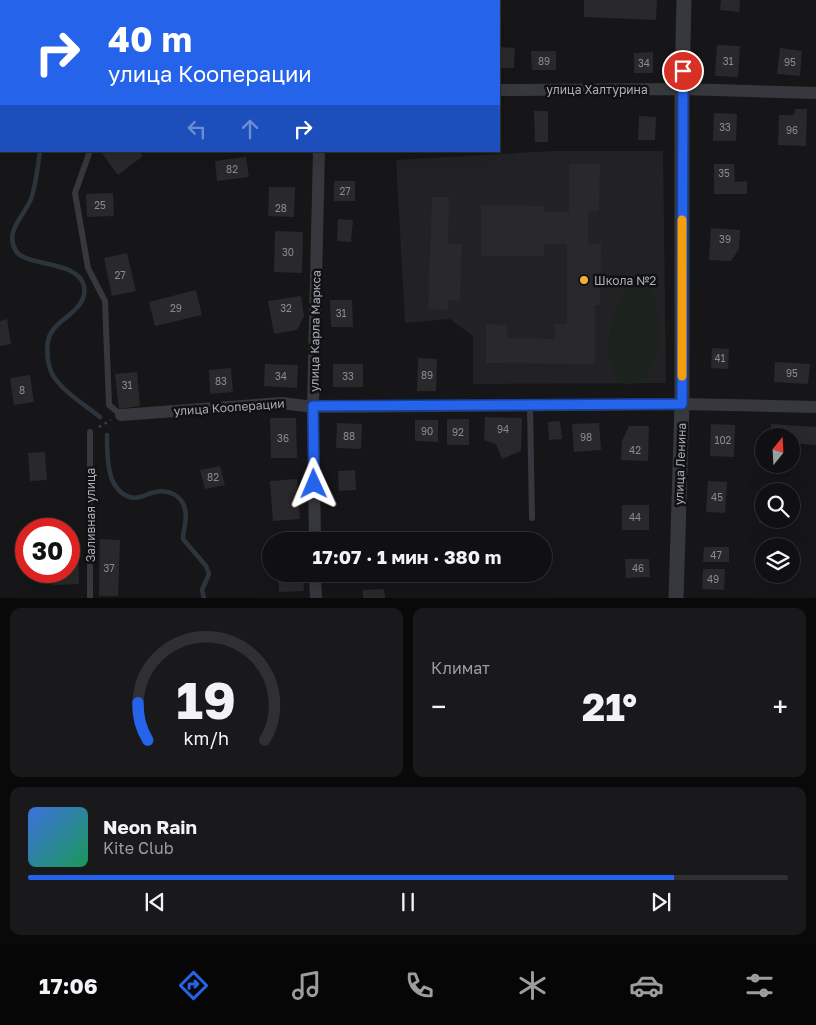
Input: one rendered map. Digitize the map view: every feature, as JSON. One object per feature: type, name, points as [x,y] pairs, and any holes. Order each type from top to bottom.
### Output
[{"type":"street","name":"улица Ленина","points":[[676,598],[682,404],[682,89],[684,0]]},
{"type":"street","name":"улица Халтурина","points":[[500,90],[682,89],[816,93]]},
{"type":"street","name":"улица Карла Маркса","points":[[315,532],[313,406],[318,152]]},
{"type":"street","name":"улица Кооперации","points":[[121,415],[282,403],[313,406],[682,404],[816,407]]},
{"type":"street","points":[[315,582],[316,598]]},
{"type":"lane","points":[[90,152],[75,193],[88,268],[106,301],[108,405],[121,415]]},
{"type":"lane","points":[[530,405],[532,518]]},
{"type":"lane","name":"Заливная улица","points":[[90,432],[90,598]]},
{"type":"path","points":[[90,432],[121,415]]},
{"type":"shaded area","points":[[553,151],[663,151],[666,383],[473,384],[473,336],[450,319],[405,323],[396,160]]},
{"type":"shaded area","points":[[644,281],[651,283],[658,312],[660,330],[658,349],[649,372],[639,381],[629,385],[618,378],[612,366],[609,352],[609,337],[617,306],[624,294],[633,285]]},
{"type":"building","points":[[584,0],[657,0],[656,20],[584,17]]},
{"type":"building","points":[[721,0],[740,0],[739,12],[720,10]]},
{"type":"building","points":[[717,45],[740,46],[738,77],[715,76]]},
{"type":"building","points":[[500,47],[515,48],[514,68],[500,68]]},
{"type":"building","points":[[780,48],[802,51],[800,76],[777,74]]},
{"type":"building","points":[[531,51],[556,51],[556,70],[532,70]]},
{"type":"building","points":[[653,52],[653,73],[634,73],[634,53]]},
{"type":"building","points":[[795,109],[807,109],[806,146],[778,145],[779,115],[794,115]]},
{"type":"building","points":[[534,111],[548,111],[548,142],[535,142]]},
{"type":"building","points":[[714,113],[737,114],[736,141],[713,141]]},
{"type":"building","points":[[639,116],[656,117],[655,140],[638,140]]},
{"type":"building","points":[[101,152],[140,152],[143,156],[118,175]]},
{"type":"building","points":[[246,157],[249,177],[217,181],[215,161]]},
{"type":"building","name":"Школа №2","points":[[569,164],[600,164],[599,211],[588,211],[588,244],[601,244],[600,305],[595,305],[595,364],[486,363],[486,324],[507,325],[507,338],[555,339],[555,324],[567,324],[567,244],[544,244],[544,256],[481,256],[481,205],[544,206],[544,212],[569,212]]},
{"type":"building","points":[[714,164],[734,164],[735,182],[747,181],[747,194],[714,194]]},
{"type":"building","points":[[334,181],[355,181],[355,201],[334,201]]},
{"type":"building","points":[[269,187],[295,187],[294,217],[268,216]]},
{"type":"building","points":[[113,193],[114,216],[87,217],[86,194]]},
{"type":"building","points":[[432,197],[449,197],[448,244],[462,244],[460,300],[448,300],[448,310],[428,309]]},
{"type":"building","points":[[338,219],[353,220],[351,242],[337,241]]},
{"type":"building","points":[[711,228],[740,230],[739,249],[731,261],[709,260]]},
{"type":"building","points":[[275,231],[303,232],[302,273],[274,272]]},
{"type":"building","points":[[127,253],[136,291],[112,296],[104,258]]},
{"type":"building","points":[[196,290],[202,315],[155,326],[149,302]]},
{"type":"building","points":[[301,296],[304,316],[297,330],[274,334],[268,301]]},
{"type":"building","points":[[330,300],[352,300],[353,327],[331,327]]},
{"type":"building","points":[[7,319],[11,344],[0,346],[0,321]]},
{"type":"building","points":[[712,348],[729,349],[728,369],[711,368]]},
{"type":"building","points":[[418,358],[437,359],[436,391],[417,391]]},
{"type":"building","points":[[775,362],[810,364],[808,384],[774,382]]},
{"type":"building","points":[[265,364],[298,365],[297,388],[264,386]]},
{"type":"building","points":[[333,364],[363,364],[363,387],[333,387]]},
{"type":"building","points":[[231,368],[233,392],[210,394],[209,370]]},
{"type":"building","points":[[137,372],[140,406],[119,409],[115,374]]},
{"type":"building","points":[[30,375],[34,402],[14,405],[10,378]]},
{"type":"building","points":[[485,417],[522,418],[521,451],[502,459],[496,444],[484,440]]},
{"type":"building","points":[[270,418],[296,418],[297,458],[271,458]]},
{"type":"building","points":[[447,419],[469,419],[469,445],[447,445]]},
{"type":"building","points":[[415,420],[438,420],[438,442],[415,441]]},
{"type":"building","points":[[560,421],[562,439],[549,440],[548,422]]},
{"type":"building","points":[[337,423],[362,424],[361,449],[336,448]]},
{"type":"building","points":[[599,423],[601,450],[574,452],[572,424]]},
{"type":"building","points":[[711,424],[735,425],[734,457],[710,456]]},
{"type":"building","points":[[771,424],[816,427],[816,445],[800,444],[800,428],[771,428]]},
{"type":"building","points":[[629,426],[649,426],[648,461],[621,460],[622,441]]},
{"type":"building","points":[[45,452],[47,480],[30,481],[28,453]]},
{"type":"building","points":[[220,466],[225,485],[205,489],[200,470]]},
{"type":"building","points":[[355,470],[356,490],[339,491],[338,471]]},
{"type":"building","points":[[297,479],[300,519],[273,521],[270,481]]},
{"type":"building","points":[[708,481],[727,482],[725,513],[706,512]]},
{"type":"building","points":[[622,505],[649,505],[649,530],[622,530]]},
{"type":"building","points":[[100,539],[120,540],[118,596],[99,596]]},
{"type":"building","points":[[704,547],[729,547],[729,562],[703,562]]},
{"type":"building","points":[[625,559],[649,559],[650,577],[626,578]]},
{"type":"building","points":[[703,569],[725,569],[724,590],[702,589]]},
{"type":"building","points":[[278,582],[303,582],[304,591],[279,592]]},
{"type":"building","points":[[53,583],[79,583],[79,584],[53,585]]},
{"type":"building","points":[[384,589],[385,598],[363,598],[363,590]]},
{"type":"waterway","points":[[40,152],[32,196],[14,229],[13,243],[16,251],[22,256],[30,260],[62,268],[80,278],[84,286],[82,300],[57,325],[49,337],[49,367],[69,394],[100,417]]},
{"type":"waterway","points":[[107,435],[110,473],[120,492],[135,498],[165,491],[174,494],[181,500],[186,513],[183,539],[206,566],[209,574],[202,590],[204,598]]},
{"type":"slow traffic","points":[[682,220],[682,376]]},
{"type":"place","name":"Школа №2","points":[[584,280]]},
{"type":"route","points":[[314,484],[313,406],[682,404],[683,71]]}]
